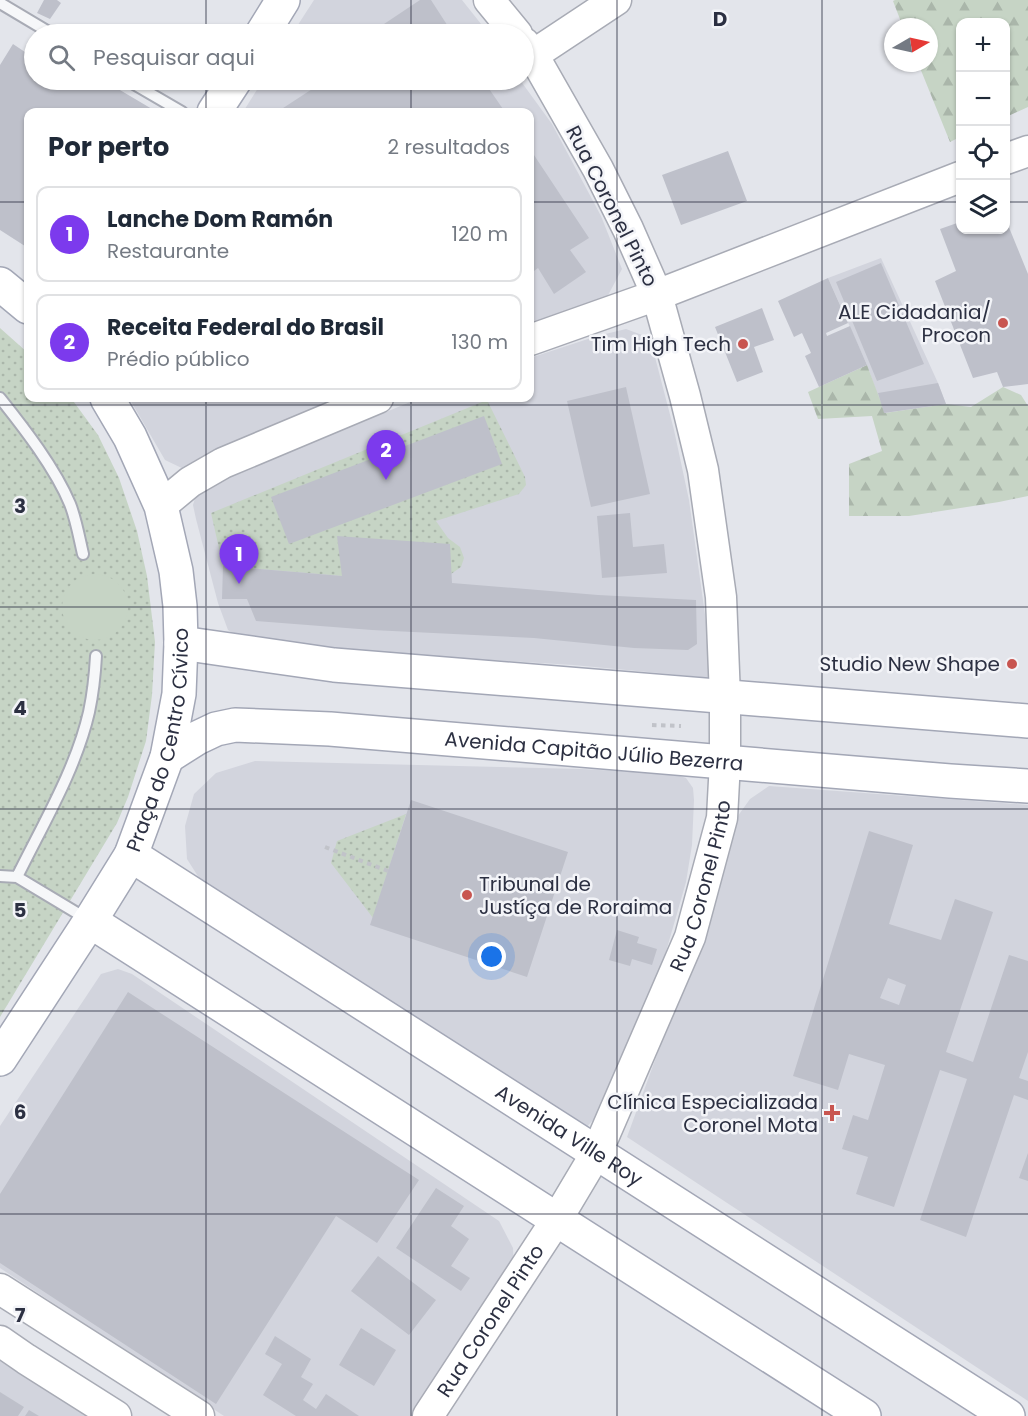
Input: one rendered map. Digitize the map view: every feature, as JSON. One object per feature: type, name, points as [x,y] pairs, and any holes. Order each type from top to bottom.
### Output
[{"type":"main road","points":[[268,24],[284,0]]},
{"type":"main road","points":[[217,108],[228,90]]},
{"type":"main road","points":[[0,284],[24,304]]},
{"type":"main road","name":"Praça do Centro Cívico","points":[[0,1059],[131,855],[167,757],[179,694],[180,606],[176,571],[161,506],[130,437],[109,402]]},
{"type":"main road","points":[[181,643],[334,665],[1028,721]]},
{"type":"main road","name":"Avenida Capitão Júlio Bezerra","points":[[167,757],[216,729],[235,725],[330,729],[950,782],[1028,786]]},
{"type":"main road","name":"Avenida Ville Roy","points":[[131,855],[1008,1416]]},
{"type":"main road","points":[[90,921],[864,1416]]},
{"type":"street","name":"Rua Coronel Pinto","points":[[489,0],[508,24]]},
{"type":"street","points":[[534,39],[616,0]]},
{"type":"street","name":"Rua Coronel Pinto","points":[[428,1416],[557,1219],[597,1152],[690,937],[722,818],[725,697],[721,597],[703,470],[685,396],[657,295],[628,229],[598,169],[534,61]]},
{"type":"street","points":[[1010,157],[1028,151]]},
{"type":"street","points":[[534,339],[657,295],[956,179]]},
{"type":"street","points":[[161,506],[190,482],[223,463],[368,402]]},
{"type":"street","points":[[0,1289],[199,1416]]},
{"type":"street","points":[[0,1341],[116,1416]]},
{"type":"lane","points":[[0,3],[35,24]]},
{"type":"lane","points":[[144,90],[175,108]]},
{"type":"lane","points":[[0,398],[60,482],[70,505],[83,554]]},
{"type":"lane","points":[[17,877],[72,765],[89,711],[96,656]]},
{"type":"lane","points":[[0,876],[17,877],[90,921]]},
{"type":"path","points":[[325,847],[388,871]]},
{"type":"shaded area","points":[[314,0],[462,0],[481,24],[298,24]]},
{"type":"shaded area","points":[[257,90],[527,90],[552,124],[601,216],[622,269],[606,299],[534,327],[534,108],[246,108]]},
{"type":"shaded area","points":[[881,258],[946,404],[884,413],[867,365],[828,278]]},
{"type":"shaded area","points":[[626,329],[650,338],[674,430],[689,500],[712,678],[573,665],[247,643],[228,630],[218,603],[196,519],[193,505],[196,495],[216,482],[410,402],[534,402],[534,357]]},
{"type":"shaded area","points":[[131,402],[350,402],[186,470],[165,460]]},
{"type":"shaded area","points":[[255,761],[581,769],[674,774],[686,778],[693,788],[692,845],[686,882],[663,962],[604,1108],[584,1130],[201,881],[187,859],[185,826],[194,794],[216,773]]},
{"type":"shaded area","name":"Clínica Especializada Coronel Mota","points":[[769,786],[1028,805],[1028,1401],[627,1137],[662,1041],[679,1003],[735,820],[750,799]]},
{"type":"shaded area","points":[[118,969],[132,974],[499,1221],[513,1248],[514,1270],[414,1416],[224,1416],[0,1268],[0,1126],[101,974]]},
{"type":"shaded area","points":[[0,1352],[101,1416],[0,1416]]},
{"type":"green space","points":[[1028,0],[1028,107],[1010,115],[1010,18],[956,18],[956,139],[950,142],[922,72],[938,72],[938,18],[900,18],[893,1]]},
{"type":"green space","points":[[0,328],[24,349],[24,402],[74,402],[98,435],[119,478],[137,531],[147,576],[155,642],[152,695],[146,741],[128,797],[117,823],[0,1017]]},
{"type":"green space","points":[[867,365],[885,413],[946,404],[971,407],[1003,387],[1021,395],[1028,406],[1028,496],[909,516],[849,516],[849,464],[882,451],[872,416],[818,419],[808,392]]},
{"type":"green space","points":[[482,402],[488,402],[525,477],[526,485],[519,494],[436,521],[448,538],[460,547],[464,558],[461,567],[451,574],[342,576],[223,566],[211,513]]},
{"type":"green space","points":[[95,574],[108,576],[118,584],[126,594],[128,607],[126,620],[118,630],[108,638],[95,640],[82,638],[72,630],[64,620],[62,607],[64,594],[72,584],[82,576]]},
{"type":"green space","points":[[406,814],[373,918],[331,863],[337,841]]},
{"type":"building","points":[[44,0],[57,0],[61,3],[50,19],[37,13]]},
{"type":"building","points":[[420,0],[431,0],[447,24],[384,24]]},
{"type":"building","points":[[13,44],[24,51],[24,90],[120,90],[150,108],[24,108],[24,245],[0,230],[0,65]]},
{"type":"building","points":[[311,90],[490,90],[502,108],[283,108]]},
{"type":"building","points":[[728,151],[747,201],[681,225],[662,175]]},
{"type":"building","points":[[534,155],[589,238],[570,250],[586,272],[554,294],[538,268],[534,271]]},
{"type":"building","name":"ALE Cidadania/ Procon","points":[[956,223],[956,234],[1010,234],[1010,230],[1028,274],[1028,384],[1003,387],[997,372],[973,378],[935,281],[956,271],[940,229]]},
{"type":"building","points":[[881,263],[924,364],[877,381],[836,282]]},
{"type":"building","points":[[828,278],[848,323],[826,333],[827,336],[850,326],[867,365],[819,387],[805,356],[811,353],[802,333],[794,337],[778,301]]},
{"type":"building","name":"Tim High Tech","points":[[762,308],[774,340],[754,347],[763,372],[737,382],[715,327]]},
{"type":"building","points":[[938,383],[946,404],[884,413],[878,393]]},
{"type":"building","points":[[626,387],[650,494],[591,507],[567,401]]},
{"type":"building","points":[[484,416],[502,464],[289,544],[271,497]]},
{"type":"building","points":[[630,513],[633,547],[664,544],[667,573],[602,578],[597,516]]},
{"type":"building","points":[[337,536],[450,544],[452,583],[598,595],[696,600],[697,644],[688,650],[634,648],[534,638],[372,630],[256,621],[247,599],[222,599],[223,566],[342,576]]},
{"type":"building","name":"Tribunal de Justíça de Roraima","points":[[411,800],[568,852],[527,977],[370,925]]},
{"type":"building","points":[[869,831],[913,845],[889,924],[941,940],[955,899],[993,912],[946,1052],[973,1062],[1009,955],[1028,961],[1028,1052],[1019,1078],[1028,1081],[1028,1100],[1014,1095],[966,1237],[920,1220],[967,1079],[940,1070],[894,1207],[856,1194],[868,1157],[842,1149],[853,1115],[868,1120],[885,1065],[849,1054],[838,1090],[793,1076]],"holes":[[[888,978],[906,985],[899,1005],[880,998]]]},
{"type":"building","points":[[617,930],[639,937],[637,943],[657,949],[652,965],[632,959],[630,966],[609,960]]},
{"type":"building","points":[[128,992],[419,1180],[377,1243],[336,1216],[216,1404],[0,1263],[0,1194]]},
{"type":"building","points":[[1028,1153],[1028,1181],[1019,1178]]},
{"type":"building","points":[[436,1188],[464,1206],[451,1226],[469,1239],[451,1266],[470,1278],[461,1291],[396,1248]]},
{"type":"building","points":[[378,1256],[436,1300],[409,1335],[351,1291]]},
{"type":"building","points":[[361,1328],[396,1350],[374,1386],[339,1365]]},
{"type":"building","points":[[275,1336],[311,1359],[301,1377],[313,1384],[303,1400],[316,1409],[326,1394],[359,1416],[296,1416],[263,1395],[282,1364],[265,1354]]},
{"type":"building","points":[[0,1392],[24,1407],[18,1416],[0,1416]]},
{"type":"building","points":[[29,1410],[39,1416],[25,1416]]},
{"type":"place","name":"ALE Cidadania/ Procon","points":[[1003,323]]},
{"type":"place","name":"Tim High Tech","points":[[743,344]]},
{"type":"place","name":"Receita Federal do Brasil","points":[[386,480]]},
{"type":"place","name":"Lanche Dom Ramón","points":[[239,584]]},
{"type":"place","name":"Studio New Shape","points":[[1012,664]]},
{"type":"place","name":"Tribunal de Justíça de Roraima","points":[[467,895]]},
{"type":"place","name":"Clínica Especializada Coronel Mota","points":[[832,1113]]}]
